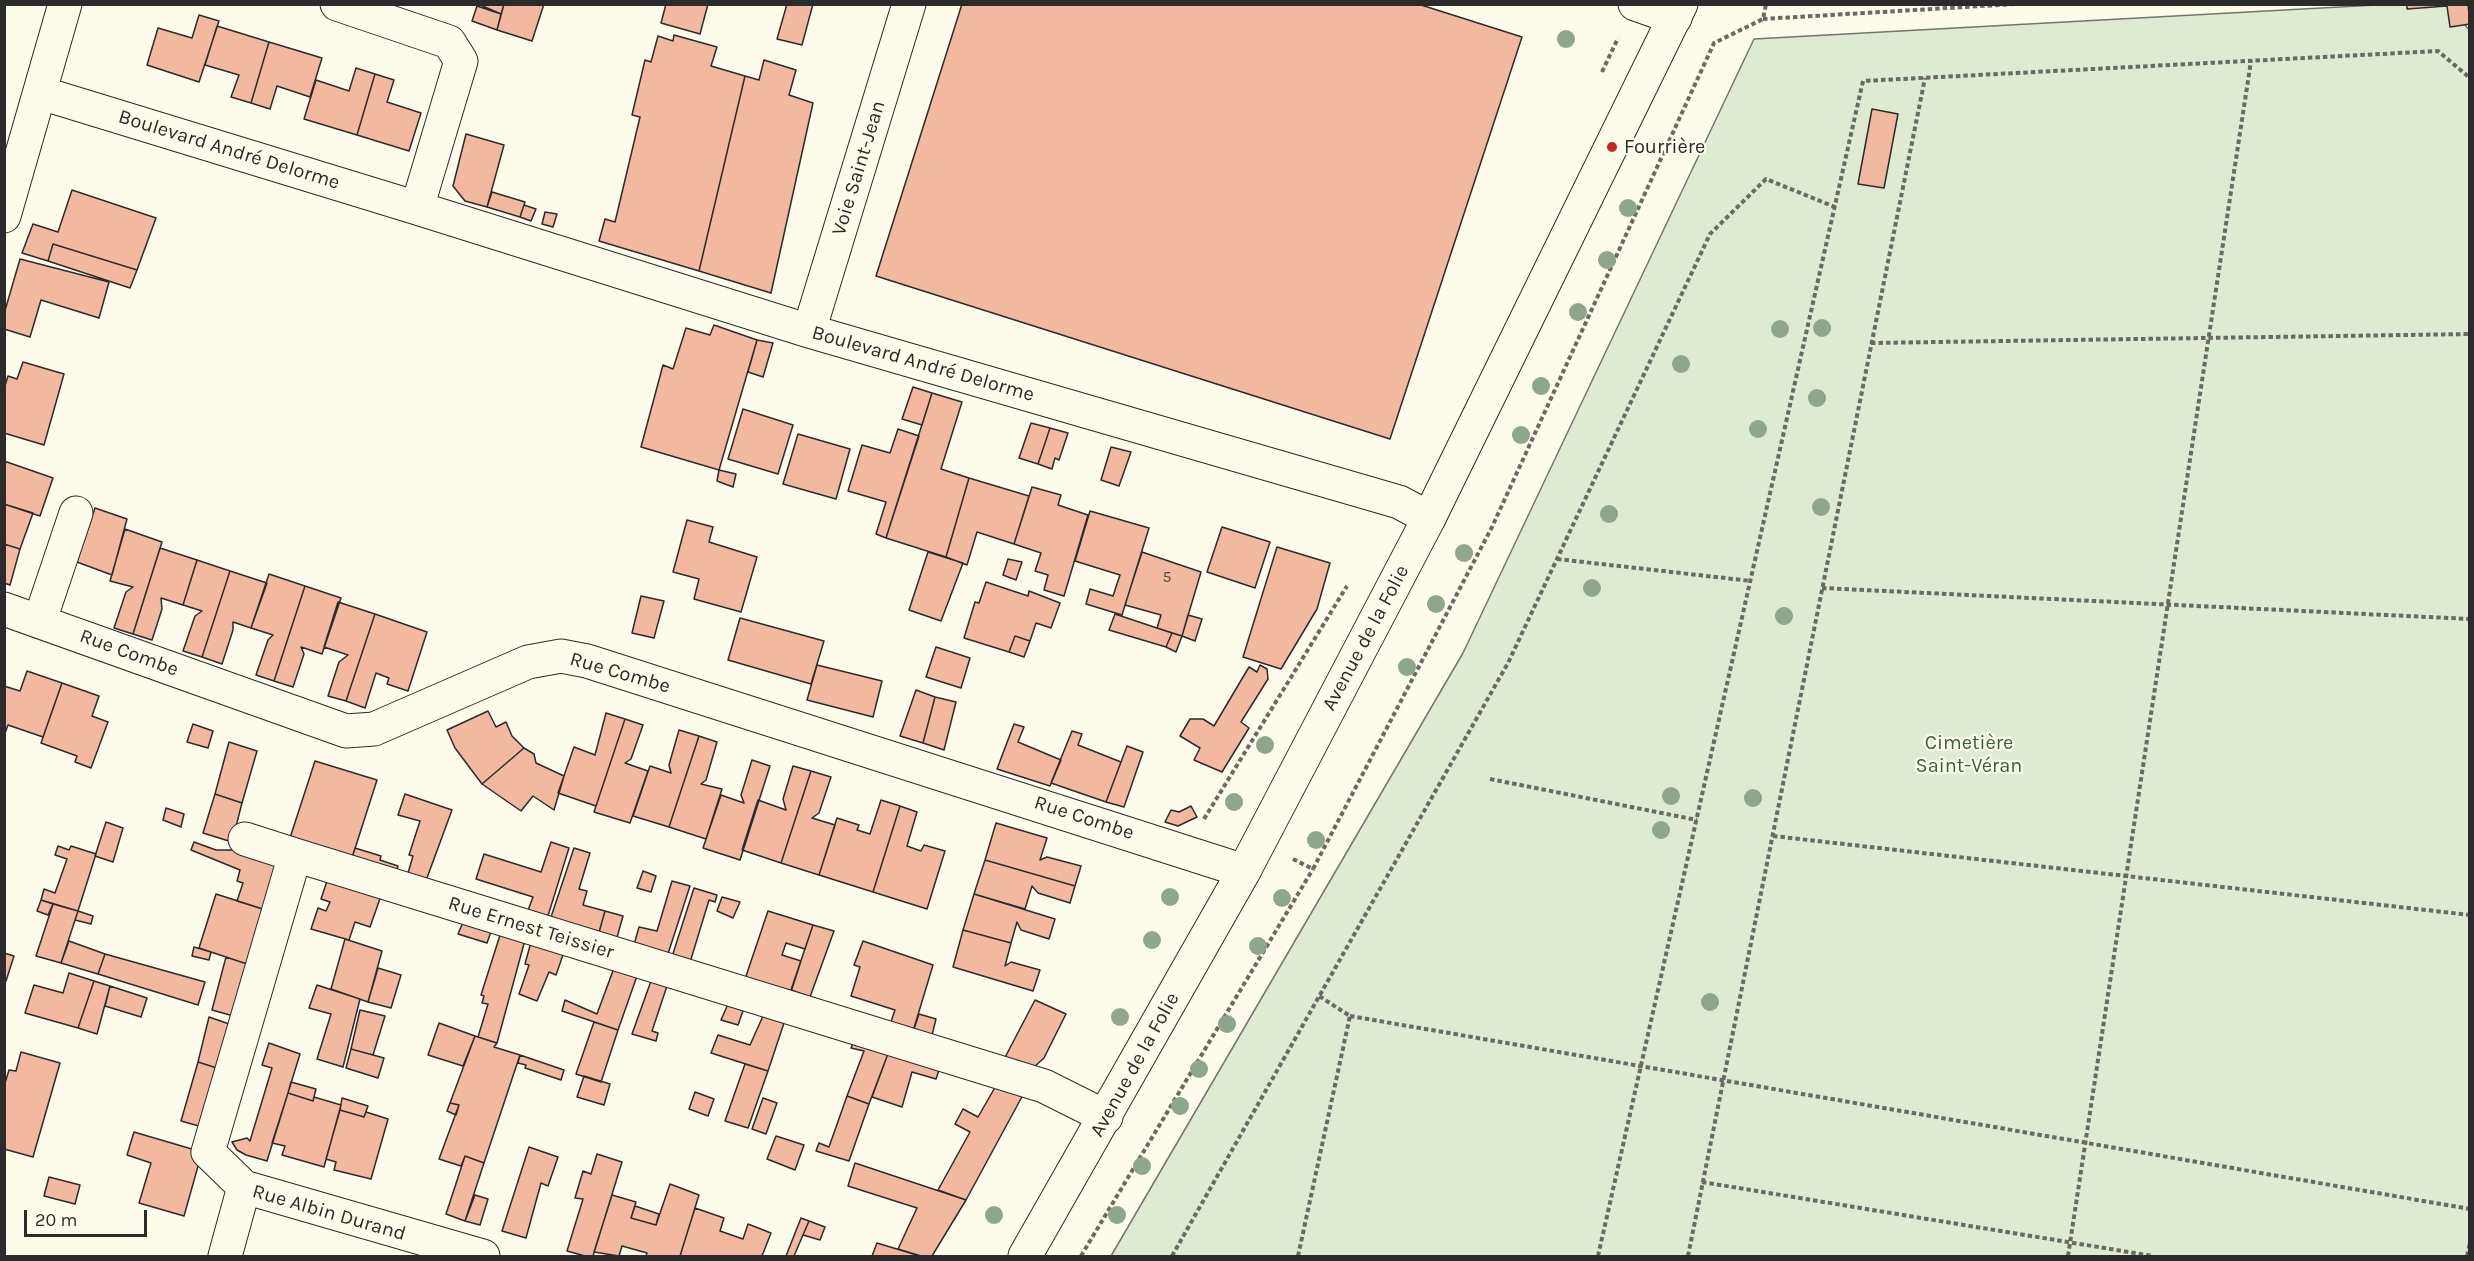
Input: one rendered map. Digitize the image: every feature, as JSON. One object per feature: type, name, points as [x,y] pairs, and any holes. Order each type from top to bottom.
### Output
[{"type":"street","points":[[4,216],[65,4]]},
{"type":"street","points":[[337,4],[449,42],[461,62],[417,208]]},
{"type":"street","name":"Voie Saint-Jean","points":[[809,331],[909,4]]},
{"type":"street","points":[[1635,4],[1678,11]]},
{"type":"street","name":"Avenue de la Folie","points":[[1024,1257],[1106,1117],[1244,871],[1429,518],[1678,11]]},
{"type":"street","name":"Boulevard André Delorme","points":[[41,93],[809,331],[1399,502],[1429,518]]},
{"type":"street","points":[[40,620],[76,513]]},
{"type":"street","name":"Rue Combe","points":[[4,609],[346,731],[374,729],[528,662],[561,656],[587,661],[1244,871]]},
{"type":"street","name":"Rue Ernest Teissier","points":[[245,839],[1044,1086],[1106,1117]]},
{"type":"street","points":[[244,1187],[208,1152],[296,855]]},
{"type":"street","name":"Rue Albin Durand","points":[[225,1257],[244,1187],[483,1257]]},
{"type":"path","points":[[1763,19],[2016,4]]},
{"type":"path","points":[[1598,1257],[1863,81],[2438,51],[2469,78]]},
{"type":"path","points":[[2068,1257],[2252,61]]},
{"type":"path","points":[[1688,1257],[1924,78]]},
{"type":"path","points":[[1172,1257],[1508,663],[1710,234],[1766,179],[1835,207]]},
{"type":"path","points":[[1871,343],[2469,334]]},
{"type":"path","points":[[1557,559],[1750,582]]},
{"type":"path","points":[[1822,588],[2469,619]]},
{"type":"path","points":[[1490,779],[1697,820]]},
{"type":"path","points":[[1773,836],[2469,915]]},
{"type":"path","points":[[1081,1257],[1313,869]]},
{"type":"path","points":[[1319,996],[1350,1016],[2469,1209]]},
{"type":"path","points":[[1298,1257],[1350,1016]]},
{"type":"path","points":[[1702,1182],[2153,1257]]},
{"type":"path","points":[[2467,1257],[2469,1243]]},
{"type":"green space","name":"Cimetière Saint-Véran","points":[[2376,5],[2457,5],[2461,20],[2470,31],[2469,1256],[1111,1256],[1463,653],[1754,39]]},
{"type":"building","points":[[478,4],[504,4],[501,14]]},
{"type":"building","points":[[504,4],[544,4],[532,41],[497,30]]},
{"type":"building","points":[[666,4],[708,4],[700,34],[661,23]]},
{"type":"building","points":[[787,4],[813,4],[802,45],[777,39]]},
{"type":"building","points":[[962,4],[1418,4],[1522,37],[1390,439],[876,276]]},
{"type":"building","points":[[2407,4],[2468,4],[2470,24],[2450,27],[2447,6],[2407,9]]},
{"type":"building","points":[[477,6],[501,14],[497,30],[472,21]]},
{"type":"building","points":[[199,15],[219,21],[199,82],[147,65],[158,28],[192,38]]},
{"type":"building","points":[[217,26],[269,42],[251,103],[231,97],[239,75],[205,65]]},
{"type":"building","points":[[674,35],[717,47],[711,66],[745,76],[699,271],[599,241],[605,219],[615,222],[640,117],[632,115],[645,60],[651,62],[658,36],[673,41]]},
{"type":"building","points":[[269,42],[322,58],[310,97],[277,86],[270,109],[251,103]]},
{"type":"building","points":[[764,60],[796,70],[789,95],[813,103],[771,293],[699,271],[745,76],[759,80]]},
{"type":"building","points":[[356,68],[375,74],[357,135],[304,119],[316,80],[349,91]]},
{"type":"building","points":[[375,74],[394,80],[387,102],[421,113],[409,151],[357,135]]},
{"type":"building","points":[[1872,109],[1898,114],[1884,188],[1858,184]]},
{"type":"building","points":[[466,134],[504,145],[487,207],[465,201],[453,186]]},
{"type":"building","points":[[72,190],[156,218],[137,270],[53,244],[48,261],[22,253],[33,224],[58,232]]},
{"type":"building","points":[[492,192],[525,202],[520,217],[487,207]]},
{"type":"building","points":[[524,205],[536,209],[531,221],[520,217]]},
{"type":"building","points":[[545,212],[557,214],[553,227],[542,224]]},
{"type":"building","points":[[53,244],[137,270],[130,288],[48,261]]},
{"type":"building","points":[[20,259],[109,282],[99,318],[41,300],[30,337],[4,329],[4,314]]},
{"type":"building","points":[[714,325],[757,340],[719,470],[641,447],[663,365],[673,369],[686,328],[710,335]]},
{"type":"building","points":[[757,340],[773,343],[763,377],[748,372]]},
{"type":"building","points":[[23,362],[64,374],[44,445],[4,433],[4,389],[8,376],[17,379]]},
{"type":"building","points":[[913,387],[932,393],[922,425],[902,419]]},
{"type":"building","points":[[932,393],[962,402],[941,469],[969,478],[946,557],[886,538]]},
{"type":"building","points":[[743,409],[793,425],[778,474],[728,459]]},
{"type":"building","points":[[1031,423],[1050,428],[1038,464],[1019,458]]},
{"type":"building","points":[[1050,428],[1068,433],[1059,460],[1055,458],[1052,469],[1038,464]]},
{"type":"building","points":[[898,429],[919,436],[886,538],[876,534],[886,502],[848,491],[862,445],[890,453]]},
{"type":"building","points":[[798,434],[850,449],[836,499],[783,484]]},
{"type":"building","points":[[1111,447],[1131,452],[1119,486],[1101,480]]},
{"type":"building","points":[[4,461],[53,478],[40,516],[4,504]]},
{"type":"building","points":[[719,470],[736,474],[733,487],[717,481]]},
{"type":"building","points":[[969,478],[1029,496],[1014,544],[977,532],[967,565],[946,557]]},
{"type":"building","points":[[1032,487],[1061,495],[1058,505],[1088,515],[1064,596],[1044,590],[1048,575],[1035,571],[1041,553],[1014,544]]},
{"type":"building","points":[[4,504],[33,513],[20,549],[4,544]]},
{"type":"building","points":[[95,508],[127,519],[112,575],[77,562]]},
{"type":"building","points":[[1090,511],[1149,528],[1122,615],[1086,604],[1090,589],[1113,596],[1120,575],[1075,561]]},
{"type":"building","points":[[687,520],[713,527],[709,542],[757,557],[741,612],[694,599],[699,579],[673,572]]},
{"type":"building","points":[[1222,527],[1270,542],[1255,588],[1207,572]]},
{"type":"building","points":[[125,529],[162,542],[133,634],[114,628],[126,592],[133,587],[110,581]]},
{"type":"building","points":[[4,544],[20,549],[10,585],[4,583]]},
{"type":"building","points":[[1277,547],[1330,563],[1317,609],[1281,669],[1243,657]]},
{"type":"building","points":[[160,548],[197,560],[183,605],[161,598],[162,609],[152,640],[133,634]]},
{"type":"building","points":[[928,552],[963,563],[941,621],[909,610]]},
{"type":"building","points":[[1142,552],[1201,572],[1182,636],[1157,628],[1161,615],[1125,605]]},
{"type":"building","points":[[1008,559],[1022,562],[1016,580],[1003,575]]},
{"type":"building","points":[[197,560],[230,571],[202,657],[183,651],[195,616],[202,611],[183,605]]},
{"type":"building","points":[[230,571],[267,583],[251,628],[233,622],[233,630],[222,664],[202,657]]},
{"type":"building","points":[[269,574],[305,586],[274,681],[256,675],[268,640],[273,635],[251,628]]},
{"type":"building","points":[[986,582],[1028,596],[1029,591],[1060,603],[1051,628],[1036,623],[1030,641],[1015,636],[1009,652],[964,638],[975,602],[979,603]]},
{"type":"building","points":[[305,586],[341,598],[322,654],[301,647],[304,654],[293,687],[274,681]]},
{"type":"building","points":[[641,596],[664,601],[654,638],[632,633]]},
{"type":"building","points":[[338,602],[375,614],[346,701],[328,696],[339,662],[348,655],[324,647]]},
{"type":"building","points":[[375,614],[427,632],[408,691],[387,684],[389,678],[376,673],[365,708],[346,701]]},
{"type":"building","points":[[1115,614],[1172,633],[1166,647],[1109,630]]},
{"type":"building","points":[[1188,615],[1202,619],[1195,641],[1182,636]]},
{"type":"building","points":[[740,618],[824,641],[811,684],[728,660]]},
{"type":"building","points":[[1172,633],[1182,636],[1176,652],[1166,647]]},
{"type":"building","points":[[1015,636],[1030,641],[1024,657],[1009,652]]},
{"type":"building","points":[[936,647],[970,658],[961,688],[926,677]]},
{"type":"building","points":[[817,665],[882,681],[873,717],[807,700]]},
{"type":"building","points":[[1260,665],[1267,669],[1268,679],[1241,722],[1249,728],[1222,772],[1194,760],[1200,748],[1180,736],[1190,719],[1203,719],[1214,726],[1249,667],[1257,672]]},
{"type":"building","points":[[27,671],[62,683],[43,737],[8,725],[4,736],[4,686],[20,691]]},
{"type":"building","points":[[62,683],[99,696],[92,716],[108,722],[91,768],[75,762],[77,756],[41,743]]},
{"type":"building","points":[[916,690],[935,697],[923,743],[900,736]]},
{"type":"building","points":[[935,697],[956,702],[944,750],[923,743]]},
{"type":"building","points":[[488,711],[496,727],[506,722],[512,736],[524,748],[482,784],[455,748],[447,730]]},
{"type":"building","points":[[606,713],[625,719],[596,806],[558,793],[574,747],[595,755]]},
{"type":"building","points":[[625,719],[643,725],[631,759],[625,763],[648,771],[630,823],[594,812]]},
{"type":"building","points":[[193,724],[213,731],[208,748],[187,742]]},
{"type":"building","points":[[1014,724],[1024,727],[1018,742],[1061,760],[1050,786],[997,769]]},
{"type":"building","points":[[679,730],[699,736],[669,827],[633,816],[650,766],[671,773],[669,765]]},
{"type":"building","points":[[1072,731],[1082,734],[1078,745],[1121,762],[1106,802],[1051,783]]},
{"type":"building","points":[[699,736],[717,742],[706,780],[701,784],[722,789],[706,839],[669,827]]},
{"type":"building","points":[[229,742],[257,751],[242,803],[215,794]]},
{"type":"building","points":[[1127,746],[1143,752],[1124,807],[1106,802]]},
{"type":"building","points":[[524,748],[534,754],[536,763],[564,776],[554,810],[533,796],[521,811],[482,784]]},
{"type":"building","points":[[752,760],[770,766],[740,860],[703,848],[721,795],[744,803],[741,795]]},
{"type":"building","points":[[315,761],[377,780],[351,861],[289,841]]},
{"type":"building","points":[[793,766],[811,771],[781,863],[742,850],[758,800],[786,810],[783,799]]},
{"type":"building","points":[[811,771],[831,777],[819,813],[812,818],[835,825],[819,875],[781,863]]},
{"type":"building","points":[[215,794],[242,803],[232,842],[203,833]]},
{"type":"building","points":[[405,794],[452,810],[424,886],[406,880],[413,856],[409,855],[420,821],[398,815]]},
{"type":"building","points":[[881,800],[900,806],[873,892],[819,875],[837,818],[859,825],[857,830],[870,834]]},
{"type":"building","points":[[900,806],[917,812],[907,846],[921,851],[924,845],[945,851],[927,909],[873,892]]},
{"type":"building","points":[[1191,806],[1197,817],[1178,826],[1165,822],[1171,810],[1179,812]]},
{"type":"building","points":[[166,808],[184,814],[181,827],[163,820]]},
{"type":"building","points":[[106,822],[123,828],[113,862],[95,856]]},
{"type":"building","points":[[996,823],[1047,838],[1040,860],[1047,857],[1081,866],[1075,886],[985,860]]},
{"type":"building","points":[[194,842],[216,850],[235,850],[282,862],[269,911],[237,901],[243,883],[237,881],[240,870],[191,850]]},
{"type":"building","points":[[551,842],[569,848],[547,919],[527,913],[533,897],[476,879],[484,854],[541,872]]},
{"type":"building","points":[[58,846],[69,850],[71,846],[96,854],[78,911],[41,900],[44,889],[55,893],[67,859],[55,855]]},
{"type":"building","points":[[355,848],[381,856],[380,860],[398,866],[395,877],[351,861]]},
{"type":"building","points":[[574,848],[590,853],[579,889],[587,891],[583,905],[605,911],[598,936],[550,920]]},
{"type":"building","points":[[985,860],[1075,886],[1070,903],[1038,893],[1032,886],[1025,909],[974,894]]},
{"type":"building","points":[[643,871],[656,876],[651,892],[637,888]]},
{"type":"building","points":[[329,875],[382,893],[370,927],[355,922],[349,940],[311,929],[318,908],[326,911],[330,902],[321,899]]},
{"type":"building","points":[[672,881],[690,886],[664,966],[632,952],[639,927],[657,931]]},
{"type":"building","points":[[694,888],[717,895],[715,902],[709,900],[688,969],[670,963]]},
{"type":"building","points":[[216,894],[269,911],[253,966],[199,948]]},
{"type":"building","points":[[974,894],[1055,919],[1049,939],[1021,930],[1017,922],[1011,943],[963,930]]},
{"type":"building","points":[[722,897],[740,902],[733,918],[717,911]]},
{"type":"building","points":[[41,900],[53,904],[48,915],[37,911]]},
{"type":"building","points":[[53,904],[78,911],[61,963],[36,956]]},
{"type":"building","points":[[78,911],[93,916],[91,924],[75,920]]},
{"type":"building","points":[[605,911],[623,916],[616,941],[598,936]]},
{"type":"building","points":[[768,911],[813,925],[805,949],[786,943],[782,955],[801,961],[790,995],[743,985]]},
{"type":"building","points":[[464,920],[492,929],[487,943],[458,934]]},
{"type":"building","points":[[813,925],[834,931],[810,997],[791,990]]},
{"type":"building","points":[[963,930],[1011,943],[1005,966],[1011,962],[1040,970],[1033,991],[953,967]]},
{"type":"building","points":[[501,932],[525,940],[497,1043],[478,1037],[488,1004],[482,1003],[484,996],[481,995]]},
{"type":"building","points":[[345,939],[382,951],[368,1002],[331,989]]},
{"type":"building","points":[[69,941],[105,954],[98,974],[61,963]]},
{"type":"building","points":[[863,941],[933,965],[911,1038],[888,1030],[895,1010],[851,996],[860,967],[854,965]]},
{"type":"building","points":[[531,942],[564,952],[556,975],[549,972],[537,1001],[519,994],[529,965],[525,964]]},
{"type":"building","points":[[194,947],[211,952],[209,960],[192,956]]},
{"type":"building","points":[[4,953],[14,956],[6,981],[4,981]]},
{"type":"building","points":[[105,954],[205,982],[198,1005],[98,974]]},
{"type":"building","points":[[226,957],[253,966],[237,1017],[212,1010]]},
{"type":"building","points":[[378,968],[401,975],[391,1008],[368,1002]]},
{"type":"building","points":[[614,968],[637,976],[618,1030],[562,1011],[565,1000],[597,1014]]},
{"type":"building","points":[[69,973],[94,981],[78,1028],[25,1013],[34,985],[63,993]]},
{"type":"building","points":[[94,981],[110,986],[97,1034],[78,1028]]},
{"type":"building","points":[[651,981],[667,986],[652,1031],[658,1033],[656,1041],[632,1034]]},
{"type":"building","points":[[317,985],[360,999],[343,1067],[317,1059],[331,1014],[309,1008]]},
{"type":"building","points":[[110,986],[147,998],[141,1017],[105,1006]]},
{"type":"building","points":[[1035,1000],[1066,1014],[1044,1058],[1034,1067],[1001,1065]]},
{"type":"building","points":[[728,1004],[744,1008],[738,1025],[721,1020]]},
{"type":"building","points":[[360,1010],[385,1016],[373,1055],[351,1049]]},
{"type":"building","points":[[919,1014],[936,1019],[930,1043],[911,1038]]},
{"type":"building","points":[[763,1016],[784,1023],[768,1071],[711,1053],[718,1035],[750,1045]]},
{"type":"building","points":[[209,1017],[235,1026],[223,1070],[198,1062]]},
{"type":"building","points":[[594,1022],[618,1030],[601,1082],[576,1074]]},
{"type":"building","points":[[439,1023],[475,1036],[463,1066],[428,1055]]},
{"type":"building","points":[[475,1036],[497,1043],[494,1047],[520,1055],[484,1163],[465,1156],[461,1166],[439,1159],[459,1105],[450,1103]]},
{"type":"building","points":[[854,1041],[889,1051],[869,1104],[847,1096],[864,1051],[851,1048]]},
{"type":"building","points":[[269,1043],[300,1054],[267,1161],[246,1155],[237,1150],[232,1142],[247,1138],[250,1141],[272,1068],[262,1065]]},
{"type":"building","points":[[351,1049],[384,1058],[378,1078],[346,1068]]},
{"type":"building","points":[[889,1051],[940,1067],[936,1079],[912,1072],[902,1107],[872,1097]]},
{"type":"building","points":[[21,1052],[60,1063],[33,1157],[4,1149],[4,1086],[9,1070],[16,1071]]},
{"type":"building","points":[[520,1055],[564,1070],[561,1080],[525,1068],[526,1065],[518,1063]]},
{"type":"building","points":[[198,1062],[223,1070],[206,1128],[181,1121]]},
{"type":"building","points":[[745,1064],[768,1071],[748,1128],[725,1121]]},
{"type":"building","points":[[584,1076],[610,1084],[604,1105],[577,1097]]},
{"type":"building","points":[[291,1082],[316,1089],[313,1101],[288,1093]]},
{"type":"building","points":[[997,1084],[1024,1093],[966,1200],[938,1190],[970,1132],[955,1124],[963,1109],[978,1117]]},
{"type":"building","points":[[695,1092],[714,1099],[708,1116],[689,1109]]},
{"type":"building","points":[[288,1093],[313,1101],[314,1097],[341,1105],[324,1167],[282,1155],[285,1146],[272,1143]]},
{"type":"building","points":[[847,1096],[869,1104],[849,1161],[816,1151],[819,1143],[829,1147]]},
{"type":"building","points":[[342,1098],[368,1106],[364,1117],[340,1110]]},
{"type":"building","points":[[763,1098],[777,1103],[766,1134],[752,1129]]},
{"type":"building","points":[[450,1103],[459,1105],[456,1115],[447,1111]]},
{"type":"building","points":[[340,1110],[364,1117],[366,1112],[388,1119],[371,1179],[334,1170],[336,1162],[326,1159]]},
{"type":"building","points":[[134,1132],[202,1152],[184,1216],[139,1203],[151,1163],[127,1155]]},
{"type":"building","points":[[776,1136],[804,1145],[795,1170],[767,1159]]},
{"type":"building","points":[[529,1147],[558,1157],[548,1186],[541,1183],[526,1238],[502,1231]]},
{"type":"building","points":[[597,1154],[622,1162],[593,1256],[585,1256],[567,1251],[583,1199],[575,1198],[583,1171],[591,1174]]},
{"type":"building","points":[[465,1156],[484,1163],[465,1221],[446,1214]]},
{"type":"building","points":[[855,1163],[966,1200],[932,1256],[921,1256],[898,1249],[917,1208],[848,1186]]},
{"type":"building","points":[[49,1177],[80,1185],[75,1204],[44,1196]]},
{"type":"building","points":[[670,1184],[699,1195],[680,1256],[646,1256],[647,1253],[622,1246],[619,1256],[594,1252],[612,1195],[636,1202],[631,1218],[656,1225]]},
{"type":"building","points":[[475,1195],[488,1199],[480,1225],[465,1221]]},
{"type":"building","points":[[635,1206],[659,1214],[656,1225],[631,1218]]},
{"type":"building","points":[[695,1208],[724,1218],[720,1231],[743,1239],[748,1224],[771,1233],[762,1256],[680,1256]]},
{"type":"building","points":[[801,1218],[809,1221],[794,1256],[786,1256]]},
{"type":"building","points":[[809,1221],[825,1227],[820,1240],[803,1235]]},
{"type":"building","points":[[877,1243],[920,1256],[872,1256]]},
{"type":"place","name":"Fourrière","points":[[1612,147]]}]
